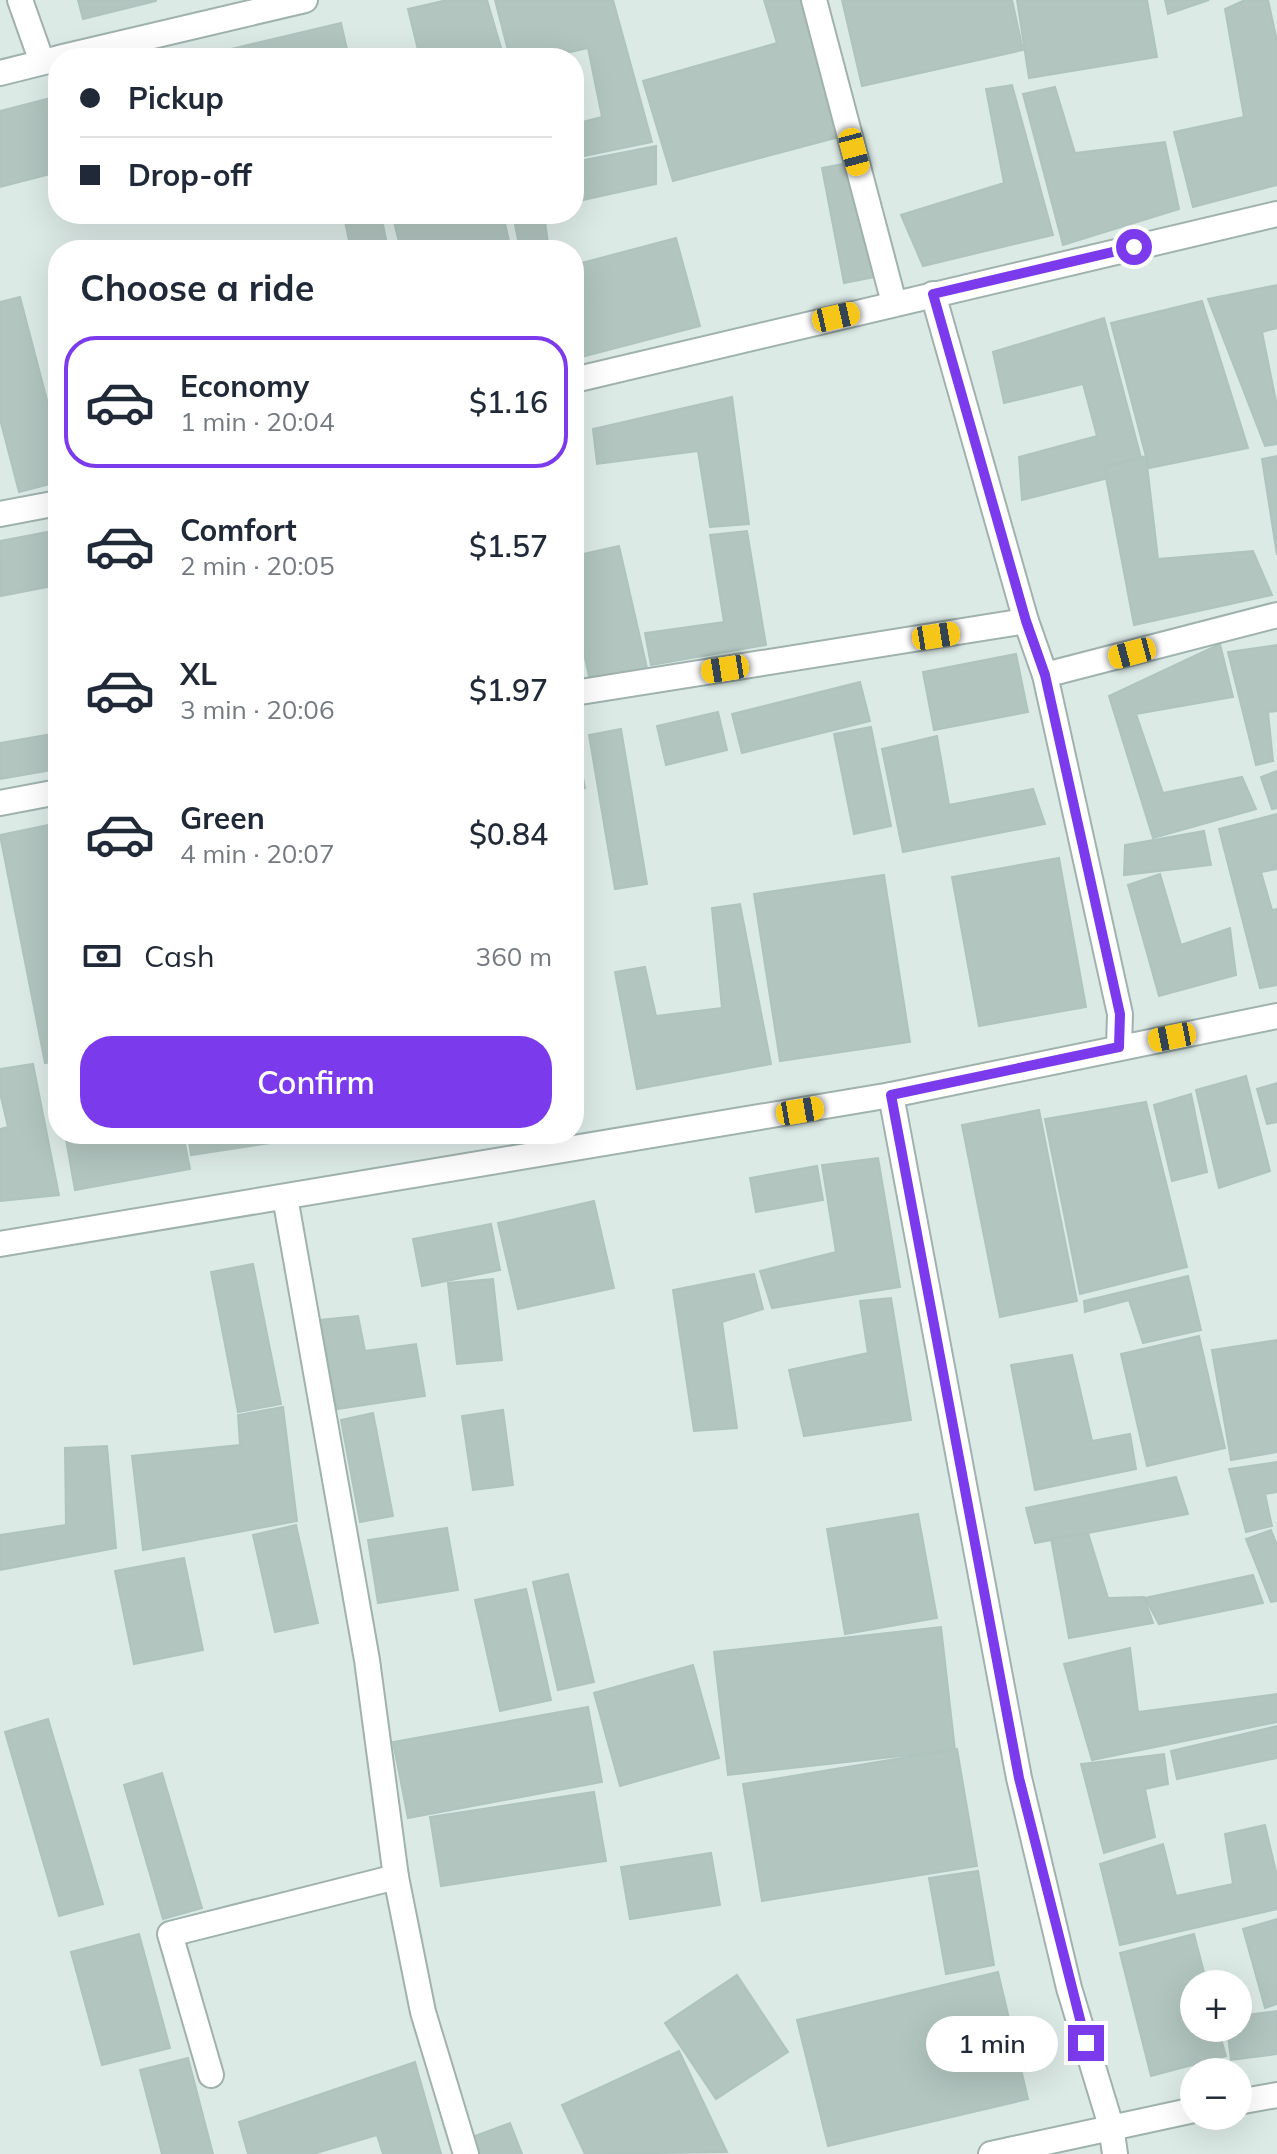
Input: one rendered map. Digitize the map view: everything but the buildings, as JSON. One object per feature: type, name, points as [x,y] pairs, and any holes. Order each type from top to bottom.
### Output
[{"type":"street","points":[[20,0],[48,50]]},
{"type":"street","points":[[100,48],[305,0]]},
{"type":"street","points":[[814,0],[894,303]]},
{"type":"street","points":[[0,73],[48,60]]},
{"type":"street","points":[[584,378],[1277,214]]},
{"type":"street","points":[[933,294],[1026,621],[1045,675],[1120,1014],[1119,1047]]},
{"type":"street","points":[[0,514],[48,505]]},
{"type":"street","points":[[1045,675],[1277,615]]},
{"type":"street","points":[[584,691],[1026,621]]},
{"type":"street","points":[[0,803],[48,794]]},
{"type":"street","points":[[0,1244],[891,1095],[1277,1016]]},
{"type":"street","points":[[891,1095],[1019,1778],[1069,1988],[1111,2126],[1115,2154]]},
{"type":"street","points":[[285,1197],[367,1660],[396,1877],[423,2012],[466,2154]]},
{"type":"street","points":[[211,2075],[170,1934],[396,1877]]},
{"type":"street","points":[[1252,2099],[1277,2095]]},
{"type":"street","points":[[991,2154],[1180,2113]]},
{"type":"route","points":[[1086,2043],[1069,1988],[1019,1778],[891,1095],[1119,1047],[1120,1014],[1045,675],[1026,621],[933,294],[1134,247]]}]
